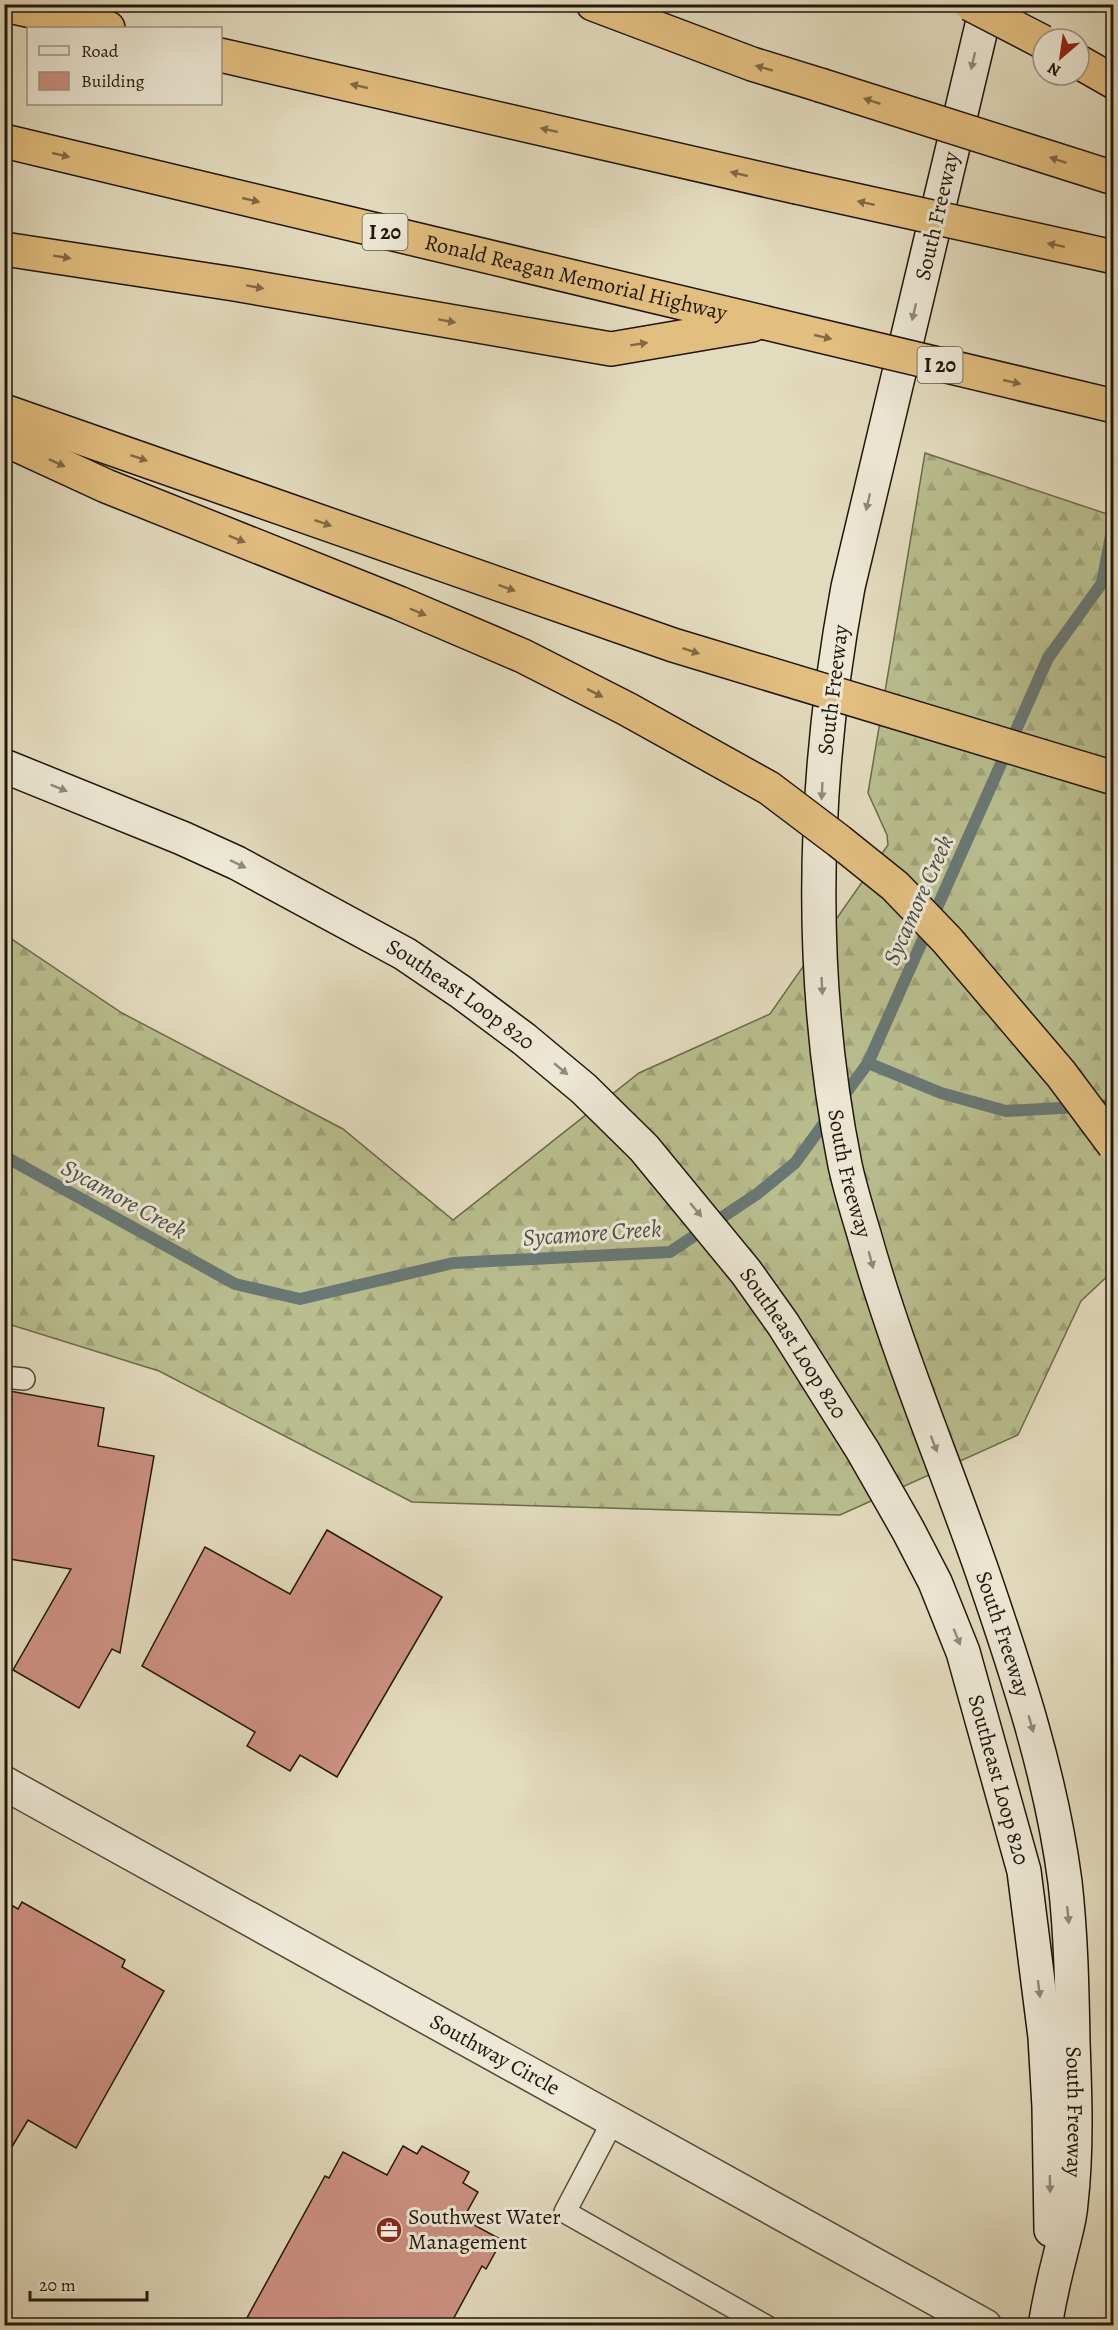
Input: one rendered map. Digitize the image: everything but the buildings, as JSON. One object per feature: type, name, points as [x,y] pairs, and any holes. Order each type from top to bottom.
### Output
[{"type":"highway","points":[[593,4],[752,64],[1113,178]]},
{"type":"highway","points":[[970,4],[1031,36]]},
{"type":"highway","points":[[4,5],[103,27]]},
{"type":"highway","points":[[222,55],[1113,257]]},
{"type":"highway","points":[[1091,69],[1113,82]]},
{"type":"highway","name":"Ronald Reagan Memorial Highway","points":[[4,141],[1113,406]]},
{"type":"highway","points":[[4,249],[234,284],[610,349],[766,323]]},
{"type":"highway","points":[[4,411],[673,645],[1113,778]]},
{"type":"highway","points":[[4,439],[106,486],[399,603],[523,656],[627,709],[768,788],[840,841],[895,886],[947,940],[1061,1074],[1113,1145]]},
{"type":"main road","name":"South Freeway","points":[[987,4],[848,587],[837,645],[829,711],[819,858],[819,921],[824,1008],[835,1111],[846,1170],[879,1289],[980,1568],[1029,1716],[1043,1766],[1064,1878],[1070,1936],[1075,2153],[1071,2209],[1045,2325]]},
{"type":"main road","name":"Southeast Loop 820","points":[[4,766],[182,838],[237,863],[395,948],[461,992],[515,1032],[584,1089],[644,1148],[738,1263],[777,1316],[862,1451],[935,1582],[963,1652],[1024,1871],[1045,2037],[1053,2284]]},
{"type":"main road","name":"Southway Circle","points":[[4,1783],[613,2121],[965,2321]]},
{"type":"lane","points":[[613,2121],[566,2212],[766,2325]]},
{"type":"green space","points":[[925,453],[1113,516],[1113,1271],[1081,1301],[1018,1435],[840,1515],[412,1502],[159,1371],[5,1323],[4,934],[122,1013],[343,1129],[453,1220],[639,1073],[770,1014],[888,845],[887,835],[868,793]]},
{"type":"waterway","name":"Sycamore Creek","points":[[840,1101],[868,1063],[1048,658],[1102,583],[1114,520]]},
{"type":"waterway","points":[[868,1063],[941,1093],[1006,1111],[1114,1105]]},
{"type":"waterway","name":"Sycamore Creek","points":[[4,1156],[235,1284],[300,1299],[453,1263],[670,1252],[757,1194],[795,1163],[830,1115]]},
{"type":"place","name":"Southwest Water Management","points":[[389,2230]]}]
